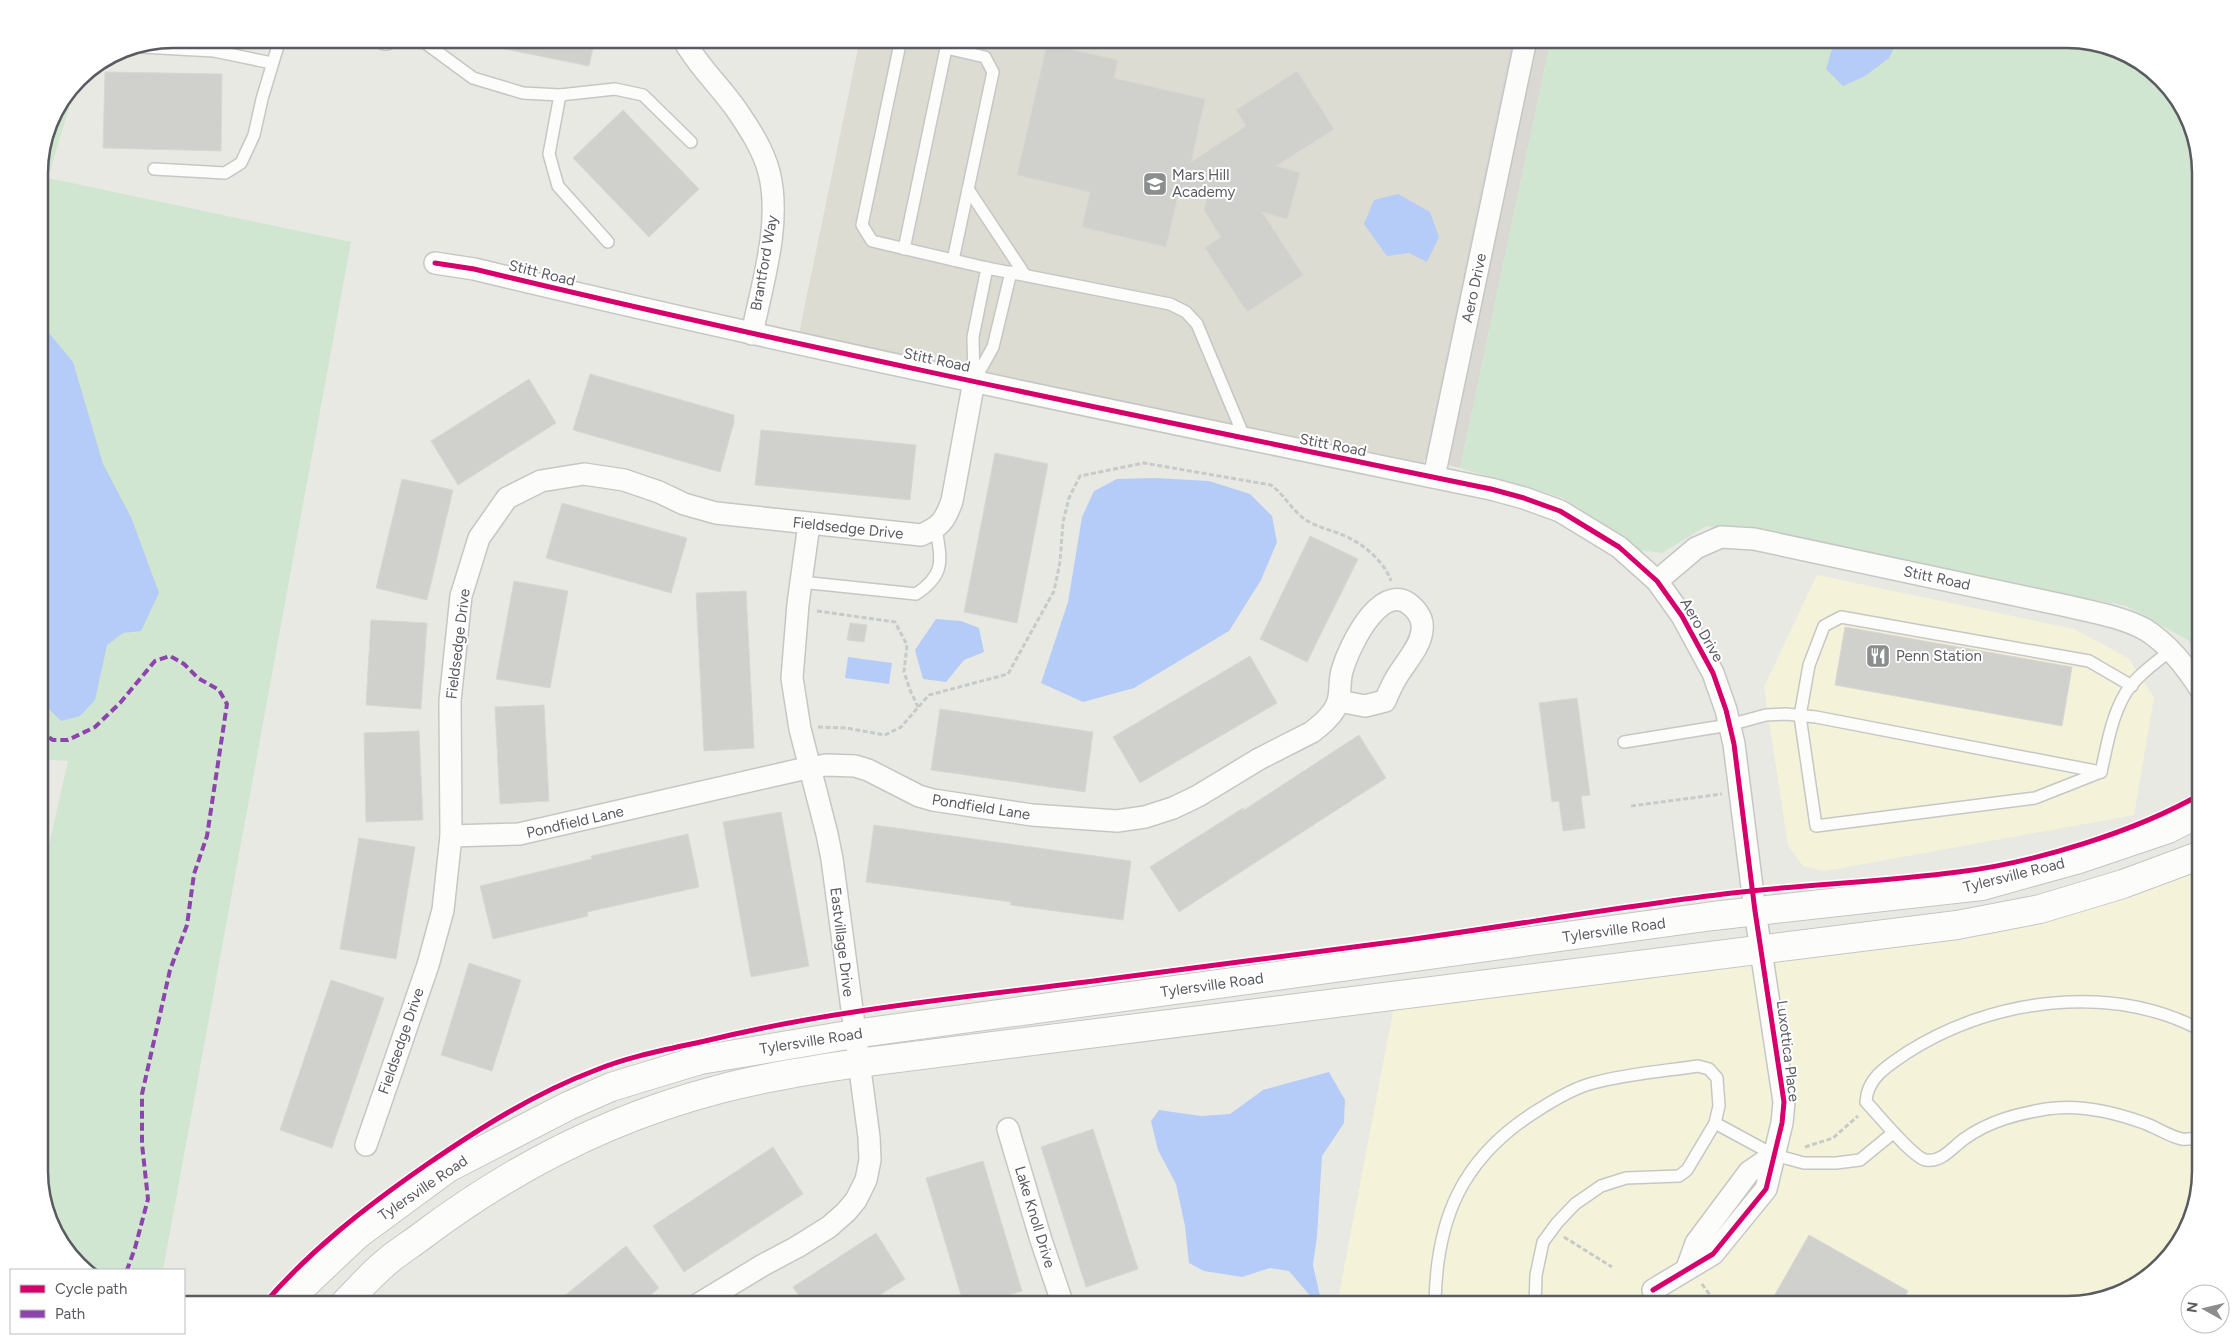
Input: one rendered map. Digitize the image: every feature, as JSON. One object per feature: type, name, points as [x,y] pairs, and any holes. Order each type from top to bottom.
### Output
[{"type":"main road","name":"Tylersville Road","points":[[293,1296],[357,1235],[448,1168],[568,1106],[611,1087],[700,1060],[854,1034],[1756,911],[1982,886],[2079,859],[2168,829],[2192,817]]},
{"type":"main road","name":"Tylersville Road","points":[[352,1296],[383,1265],[455,1211],[531,1164],[573,1143],[650,1110],[721,1088],[783,1075],[858,1063],[1957,925],[2040,909],[2122,884],[2192,858]]},
{"type":"street","name":"Brantford Way","points":[[688,48],[735,108],[751,132],[769,171],[773,194],[772,232],[752,334]]},
{"type":"street","name":"Aero Drive","points":[[1524,48],[1434,477],[1508,493],[1560,511],[1619,547],[1658,581],[1682,616],[1713,673],[1729,725],[1741,791],[1756,911]]},
{"type":"street","name":"Stitt Road","points":[[435,263],[474,269],[752,334],[1245,439],[1434,477]]},
{"type":"street","points":[[936,528],[946,516],[952,501],[974,381]]},
{"type":"street","name":"Fieldsedge Drive","points":[[366,1145],[428,965],[440,919],[452,836],[450,701],[461,596],[479,538],[507,498],[541,481],[584,474],[624,480],[659,492],[684,504],[716,513],[905,535],[920,535],[936,528]]},
{"type":"street","name":"Eastvillage Drive","points":[[712,1296],[829,1227],[856,1200],[866,1180],[870,1160],[869,1137],[832,859],[809,768],[796,708],[792,678],[801,582],[809,524]]},
{"type":"street","name":"Stitt Road","points":[[1658,581],[1696,548],[1721,537],[1754,539],[2112,617],[2146,630],[2170,651],[2192,676]]},
{"type":"street","name":"Pondfield Lane","points":[[452,836],[519,834],[826,765],[855,766],[868,770],[906,791],[933,800],[1040,816],[1117,821],[1145,817],[1173,808],[1198,796],[1259,759],[1312,732],[1332,714],[1338,701],[1341,673],[1365,621],[1374,610],[1385,602],[1399,601],[1412,606],[1421,618],[1422,631],[1385,701],[1365,706],[1338,701]]},
{"type":"street","name":"Luxottica Place","points":[[1654,1296],[1687,1268],[1713,1254],[1766,1190],[1782,1123],[1784,1102],[1756,911]]},
{"type":"street","name":"Lake Knoll Drive","points":[[1008,1129],[1041,1240],[1061,1296]]},
{"type":"lane","points":[[178,48],[214,50],[272,63]]},
{"type":"lane","points":[[154,169],[225,173],[241,163],[254,135],[277,48]]},
{"type":"lane","points":[[432,48],[473,78],[523,93],[560,95],[615,89],[643,95],[691,142]]},
{"type":"lane","points":[[899,48],[862,225],[872,241],[987,268],[1170,304],[1186,312],[1197,324],[1245,439]]},
{"type":"lane","points":[[904,248],[946,48]]},
{"type":"lane","points":[[953,260],[993,72],[986,57],[961,48]]},
{"type":"lane","points":[[560,95],[549,154],[558,186],[608,242]]},
{"type":"lane","points":[[968,189],[1025,275]]},
{"type":"lane","points":[[974,381],[973,338],[987,268]]},
{"type":"lane","points":[[974,381],[993,347],[1011,272]]},
{"type":"lane","points":[[801,582],[916,594],[932,584],[941,562],[936,528]]},
{"type":"lane","points":[[2101,772],[2035,798],[1816,826],[1800,716],[1809,665],[1824,626],[1841,617],[2089,661],[2132,686]]},
{"type":"lane","points":[[2101,772],[2110,731],[2126,692],[2148,668],[2170,651]]},
{"type":"lane","points":[[1624,742],[1729,725],[1766,715],[1800,716],[2101,772]]},
{"type":"lane","points":[[2192,1026],[2167,1016],[2134,1007],[2102,1003],[2070,1002],[2032,1006],[1996,1014],[1957,1026],[1926,1041],[1888,1065],[1870,1082],[1866,1102],[1893,1133],[1923,1160],[1930,1161],[1939,1159],[1965,1138],[1989,1124],[2018,1114],[2049,1109],[2088,1109],[2119,1115],[2182,1139],[2192,1138]]},
{"type":"lane","points":[[1435,1296],[1435,1269],[1443,1231],[1454,1202],[1481,1157],[1514,1125],[1549,1102],[1592,1083],[1698,1066],[1709,1069],[1717,1078],[1719,1106],[1714,1123],[1688,1170],[1679,1176],[1626,1178],[1601,1186],[1575,1204],[1557,1223],[1543,1242],[1536,1275],[1535,1296]]},
{"type":"lane","points":[[1714,1123],[1774,1154],[1804,1163],[1836,1163],[1860,1160],[1893,1133]]},
{"type":"path","points":[[812,727],[846,728],[885,735],[901,727],[929,695],[1008,674],[1054,591],[1060,562],[1065,514],[1069,498],[1080,476],[1144,463],[1271,486],[1280,492],[1294,510],[1307,520],[1353,540],[1377,560],[1388,573],[1393,588]]},
{"type":"path","points":[[810,610],[895,622],[907,645],[904,672],[918,706]]},
{"type":"path","points":[[1632,806],[1741,791]]},
{"type":"path","points":[[1802,1148],[1833,1138],[1863,1112]]},
{"type":"path","points":[[1564,1237],[1612,1267]]},
{"type":"path","points":[[1702,1284],[1711,1296]]},
{"type":"shaded area","name":"Mars Hill Academy","points":[[858,48],[1509,48],[1421,475],[797,343]]},
{"type":"shaded area","points":[[1509,48],[1549,48],[1460,468],[1424,459]]},
{"type":"shaded area","points":[[1549,48],[2084,49],[2115,57],[2144,73],[2167,96],[2176,110],[2188,140],[2192,164],[2192,646],[2188,640],[2126,606],[1706,526],[1662,553],[1638,550],[1563,498],[1460,468]]},
{"type":"shaded area","points":[[72,97],[48,178],[50,148],[54,132],[60,117]]},
{"type":"shaded area","points":[[48,178],[351,242],[163,1269],[94,1269],[73,1248],[60,1227],[50,1196],[48,1180],[48,849],[68,761],[48,760]]},
{"type":"shaded area","points":[[1817,575],[2074,629],[2128,658],[2154,697],[2134,815],[1825,871],[1803,866],[1788,845],[1764,687]]},
{"type":"shaded area","points":[[2192,858],[2191,1188],[2183,1219],[2167,1248],[2144,1271],[2130,1280],[2100,1292],[2068,1296],[1339,1296],[1396,996],[1957,925]]},
{"type":"water","points":[[1832,48],[1894,48],[1889,58],[1865,76],[1843,86],[1826,69]]},
{"type":"water","points":[[1398,194],[1430,212],[1439,237],[1427,262],[1409,253],[1387,256],[1364,224],[1374,200]]},
{"type":"water","points":[[48,332],[73,362],[103,464],[131,517],[159,593],[141,631],[123,633],[107,645],[95,700],[80,716],[61,721],[48,708]]},
{"type":"water","points":[[1155,478],[1209,481],[1250,494],[1272,516],[1277,542],[1261,580],[1229,631],[1134,688],[1083,702],[1041,683],[1068,602],[1082,517],[1094,491],[1117,479]]},
{"type":"water","points":[[936,619],[961,621],[979,628],[984,652],[964,660],[946,682],[923,679],[915,650]]},
{"type":"water","points":[[848,657],[892,663],[889,684],[845,678]]},
{"type":"water","points":[[1329,1072],[1345,1100],[1344,1123],[1322,1156],[1317,1236],[1313,1265],[1320,1296],[1310,1296],[1289,1271],[1270,1268],[1242,1277],[1204,1271],[1189,1263],[1185,1226],[1176,1184],[1158,1150],[1151,1121],[1159,1110],[1201,1116],[1230,1114],[1263,1090]]},
{"type":"building","points":[[500,48],[593,48],[589,66]]},
{"type":"building","name":"Mars Hill Academy","points":[[1046,48],[1065,48],[1118,60],[1114,78],[1205,99],[1191,162],[1246,126],[1236,110],[1297,71],[1334,129],[1276,166],[1300,173],[1287,219],[1262,212],[1303,275],[1247,312],[1205,248],[1221,237],[1204,210],[1207,197],[1179,190],[1166,247],[1082,227],[1090,192],[1017,175]]},
{"type":"building","points":[[105,72],[222,74],[221,151],[103,148]]},
{"type":"building","points":[[623,110],[699,189],[649,237],[573,158]]},
{"type":"building","points":[[590,374],[734,415],[734,422],[720,472],[573,430]]},
{"type":"building","points":[[529,379],[556,423],[458,485],[431,441]]},
{"type":"building","points":[[761,430],[916,445],[910,500],[755,485]]},
{"type":"building","points":[[995,453],[1048,464],[1017,623],[964,612]]},
{"type":"building","points":[[402,479],[453,490],[427,600],[376,588]]},
{"type":"building","points":[[562,503],[687,538],[671,593],[546,558]]},
{"type":"building","points":[[1310,536],[1358,559],[1307,662],[1260,639]]},
{"type":"building","points":[[514,581],[568,591],[550,688],[496,679]]},
{"type":"building","points":[[746,591],[754,748],[704,751],[696,593]]},
{"type":"building","points":[[371,620],[427,623],[421,709],[366,705]]},
{"type":"building","points":[[850,623],[867,625],[864,642],[847,640]]},
{"type":"building","points":[[1845,627],[2072,667],[2062,726],[1835,685]]},
{"type":"building","points":[[1250,656],[1277,703],[1140,783],[1113,737]]},
{"type":"building","points":[[1577,698],[1590,795],[1581,796],[1585,828],[1563,831],[1559,801],[1552,802],[1539,703]]},
{"type":"building","points":[[544,705],[549,801],[500,804],[495,707]]},
{"type":"building","points":[[940,709],[1093,732],[1085,792],[931,770]]},
{"type":"building","points":[[419,731],[423,820],[366,822],[364,733]]},
{"type":"building","points":[[1359,735],[1386,778],[1179,912],[1150,867],[1243,808],[1244,810]]},
{"type":"building","points":[[781,812],[809,966],[751,977],[723,822]]},
{"type":"building","points":[[874,825],[1131,861],[1123,920],[1010,905],[1011,902],[866,882]]},
{"type":"building","points":[[688,834],[699,887],[587,912],[588,916],[493,939],[480,886],[592,859],[591,856]]},
{"type":"building","points":[[359,838],[415,847],[396,959],[340,949]]},
{"type":"building","points":[[469,963],[521,980],[492,1071],[441,1055]]},
{"type":"building","points":[[331,980],[384,998],[332,1148],[280,1130]]},
{"type":"building","points":[[1093,1129],[1138,1269],[1086,1287],[1041,1147]]},
{"type":"building","points":[[773,1147],[803,1194],[684,1272],[653,1226]]},
{"type":"building","points":[[983,1161],[1022,1291],[1005,1296],[961,1296],[926,1178]]},
{"type":"building","points":[[876,1233],[905,1279],[878,1296],[799,1296],[793,1287]]},
{"type":"building","points":[[1809,1235],[1908,1291],[1905,1296],[1774,1296]]},
{"type":"building","points":[[626,1246],[659,1288],[649,1296],[564,1296]]},
{"type":"marked path","points":[[48,737],[53,740],[68,740],[95,727],[120,703],[155,661],[170,656],[184,664],[198,678],[219,690],[227,704],[207,836],[194,874],[187,925],[170,970],[142,1094],[142,1144],[148,1199],[127,1269]]},
{"type":"cycle path","points":[[435,263],[474,269],[727,328],[982,383],[1491,489],[1560,511],[1619,547],[1657,581],[1682,616],[1713,673],[1726,710],[1734,744],[1755,911],[1784,1102],[1782,1123],[1766,1189],[1713,1254],[1653,1290]]},
{"type":"cycle path","points":[[271,1296],[300,1266],[340,1230],[382,1196],[446,1151],[508,1112],[551,1089],[609,1065],[636,1057],[803,1020],[902,1005],[1369,945],[1732,893],[1902,878],[1987,868],[2083,844],[2146,821],[2192,799]]},
{"type":"place","name":"Mars Hill Academy","points":[[1155,184]]},
{"type":"place","name":"Penn Station","points":[[1878,656]]}]
